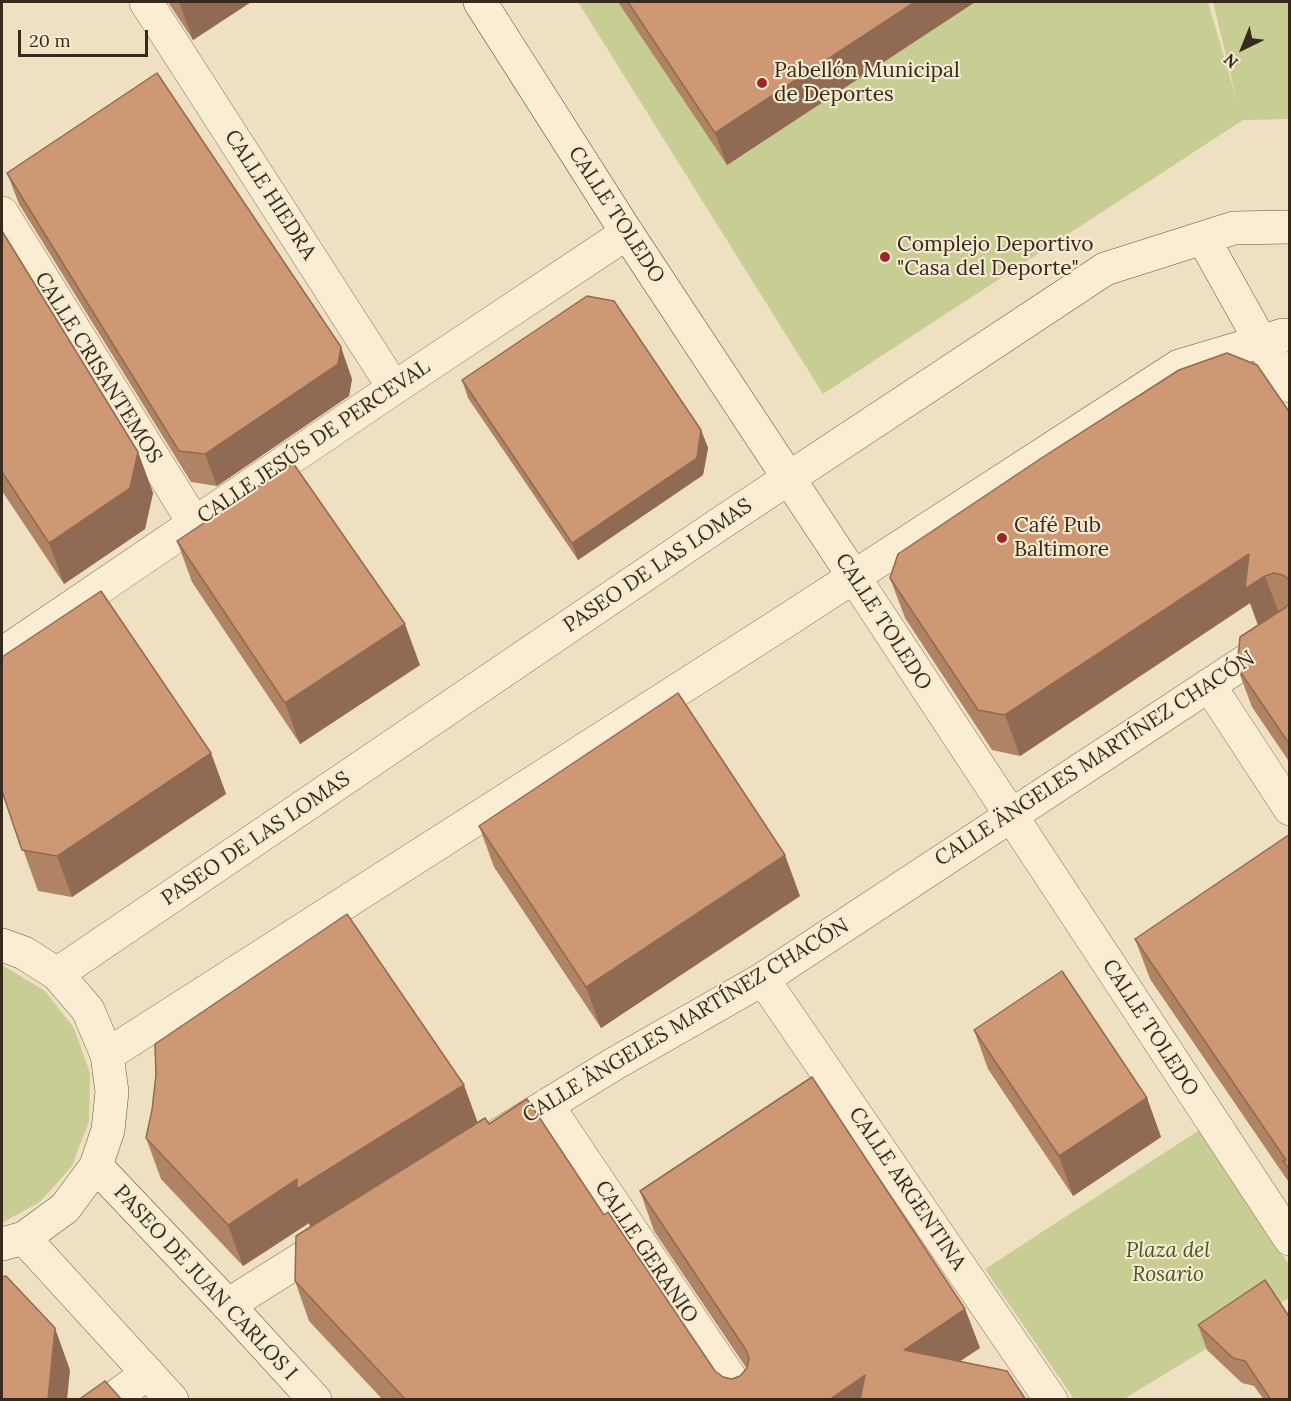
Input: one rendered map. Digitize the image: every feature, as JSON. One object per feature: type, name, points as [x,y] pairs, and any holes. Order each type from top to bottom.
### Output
[{"type":"street","name":"CALLE HIEDRA","points":[[146,2],[394,388]]},
{"type":"street","name":"CALLE TOLEDO","points":[[480,2],[627,233],[1290,1239]]},
{"type":"street","name":"CALLE CRISANTEMOS","points":[[2,213],[194,523]]},
{"type":"street","name":"PASEO DE LAS LOMAS","points":[[57,974],[708,532],[1105,269],[1234,228],[1290,227]]},
{"type":"street","name":"CALLE JESÚS DE PERCEVAL","points":[[2,654],[627,233]]},
{"type":"street","points":[[1203,238],[1275,338],[1290,386]]},
{"type":"street","points":[[107,1054],[854,577],[1179,366],[1275,338]]},
{"type":"street","name":"CALLE ÄNGELES MARTÍNEZ CHACÓN","points":[[467,1155],[614,1064],[763,979],[1290,632]]},
{"type":"street","points":[[1209,685],[1290,809]]},
{"type":"street","points":[[2,945],[24,953],[57,974],[88,1010],[107,1054],[112,1092],[108,1130],[96,1166],[65,1208],[13,1241],[148,1373],[172,1400]]},
{"type":"street","name":"CALLE ARGENTINA","points":[[763,979],[1051,1400]]},
{"type":"street","name":"CALLE GERANIO","points":[[547,1105],[746,1400]]},
{"type":"street","name":"PASEO DE JUAN CARLOS I","points":[[96,1166],[315,1400]]},
{"type":"street","points":[[228,1305],[358,1223]]},
{"type":"street","points":[[111,1400],[148,1373]]},
{"type":"green space","name":"Complejo Deportivo \"Casa del Deporte\"","points":[[578,2],[1208,2],[1237,101],[1213,2],[1289,2],[1289,119],[1243,120],[823,394]]},
{"type":"green space","points":[[2,965],[45,991],[74,1028],[90,1073],[89,1121],[72,1166],[40,1202],[2,1223]]},
{"type":"green space","name":"Plaza del Rosario","points":[[1201,1129],[1289,1265],[1289,1298],[1124,1399],[1074,1399],[985,1269]]},
{"type":"building","name":"Pabellón Municipal de Deportes","points":[[628,2],[915,2],[715,133]]},
{"type":"building","points":[[157,73],[341,347],[338,364],[205,454],[179,451],[7,173]]},
{"type":"building","points":[[2,231],[138,452],[130,488],[49,543],[2,472]]},
{"type":"building","points":[[587,296],[614,301],[701,430],[697,458],[572,543],[462,380]]},
{"type":"building","points":[[1227,353],[1257,365],[1290,413],[1290,580],[1274,573],[1245,589],[1249,554],[1005,715],[978,710],[890,578],[898,554],[1179,370]]},
{"type":"building","points":[[293,463],[405,624],[285,703],[177,541]]},
{"type":"building","points":[[101,591],[211,753],[57,856],[22,850],[2,791],[2,657]]},
{"type":"building","points":[[1290,603],[1290,745],[1237,667],[1240,637]]},
{"type":"building","points":[[678,693],[785,855],[586,987],[479,826]]},
{"type":"building","points":[[1290,834],[1290,1170],[1283,1161],[1286,1160],[1135,939]]},
{"type":"building","points":[[347,914],[464,1085],[297,1189],[297,1179],[228,1225],[146,1138],[156,1075],[155,1044]]},
{"type":"building","points":[[1062,971],[1147,1098],[1059,1156],[974,1030]]},
{"type":"building","points":[[812,1077],[965,1309],[904,1350],[1007,1371],[1026,1400],[860,1400],[865,1375],[829,1400],[406,1400],[295,1281],[296,1236],[485,1118],[489,1124],[527,1099],[604,1215],[608,1212],[715,1371],[723,1377],[732,1379],[740,1376],[747,1368],[749,1358],[746,1350],[640,1191]]},
{"type":"building","points":[[6,1276],[55,1328],[48,1400],[2,1400],[2,1277]]},
{"type":"building","points":[[1265,1280],[1290,1318],[1290,1400],[1271,1400],[1245,1361],[1233,1358],[1198,1325]]},
{"type":"building","points":[[105,1381],[122,1400],[78,1400]]},
{"type":"place","name":"Pabellón Municipal de Deportes","points":[[762,83]]},
{"type":"place","name":"Complejo Deportivo \"Casa del Deporte\"","points":[[885,257]]},
{"type":"place","name":"Café Pub Baltimore","points":[[1002,538]]}]
